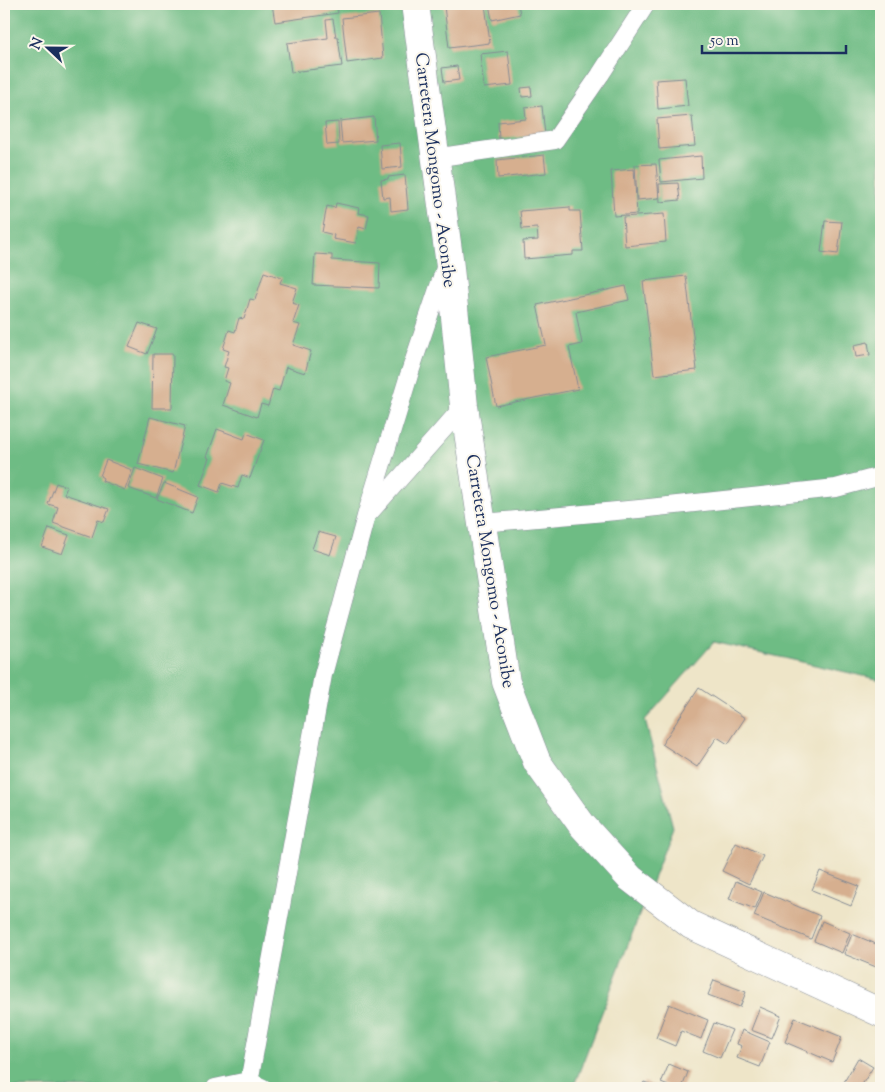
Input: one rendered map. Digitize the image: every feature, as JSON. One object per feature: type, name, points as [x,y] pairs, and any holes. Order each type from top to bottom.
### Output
[{"type":"main road","name":"Carretera Mongomo - Aconibe","points":[[415,4],[434,158],[449,258],[464,406],[506,682],[537,762],[582,825],[630,878],[691,924],[881,1012]]},
{"type":"street","points":[[434,158],[555,140],[646,4]]},
{"type":"street","points":[[215,1088],[253,1086],[323,675],[366,516],[409,375],[449,258]]},
{"type":"street","points":[[366,516],[464,406]]},
{"type":"street","points":[[482,523],[639,509],[836,488],[881,476]]},
{"type":"green space","points":[[4,4],[881,4],[881,680],[714,642],[645,720],[673,827],[573,1088],[4,1088]]},
{"type":"building","points":[[272,4],[337,4],[338,13],[275,22]]},
{"type":"building","points":[[485,4],[490,43],[449,48],[444,6]]},
{"type":"building","points":[[489,4],[518,4],[520,14],[492,20]]},
{"type":"building","points":[[379,14],[383,58],[347,63],[342,18]]},
{"type":"building","points":[[333,19],[336,37],[338,37],[342,66],[291,72],[287,43],[328,38],[326,20]]},
{"type":"building","points":[[508,51],[512,85],[484,88],[480,54]]},
{"type":"building","points":[[457,66],[459,80],[444,82],[442,68]]},
{"type":"building","points":[[685,78],[688,106],[658,109],[656,80]]},
{"type":"building","points":[[531,87],[532,96],[522,97],[521,88]]},
{"type":"building","points":[[542,106],[545,135],[499,139],[498,122],[526,119],[525,108]]},
{"type":"building","points":[[692,116],[695,146],[659,149],[657,119]]},
{"type":"building","points":[[374,117],[376,140],[342,143],[340,121]]},
{"type":"building","points":[[338,122],[339,144],[327,145],[325,123]]},
{"type":"building","points":[[400,143],[402,167],[382,169],[380,145]]},
{"type":"building","points":[[544,155],[546,173],[498,178],[497,160]]},
{"type":"building","points":[[701,156],[702,178],[661,182],[659,160]]},
{"type":"building","points":[[656,164],[659,198],[637,200],[635,165]]},
{"type":"building","points":[[634,169],[637,214],[614,216],[611,171]]},
{"type":"building","points":[[405,175],[408,209],[391,211],[390,197],[383,198],[381,180],[388,179],[388,177]]},
{"type":"building","points":[[678,183],[680,200],[660,202],[659,184]]},
{"type":"building","points":[[336,203],[359,208],[358,213],[369,215],[366,229],[359,227],[356,243],[333,239],[334,235],[322,232],[327,206],[335,208]]},
{"type":"building","points":[[570,207],[570,211],[580,211],[583,251],[573,251],[573,255],[524,259],[523,241],[538,240],[537,228],[522,229],[520,211]]},
{"type":"building","points":[[664,214],[666,242],[625,246],[623,217]]},
{"type":"building","points":[[825,221],[842,222],[838,254],[821,252]]},
{"type":"building","points":[[315,254],[332,255],[332,260],[380,263],[379,288],[313,285]]},
{"type":"building","points":[[264,272],[282,278],[280,283],[297,288],[292,303],[299,305],[293,323],[300,325],[293,345],[311,351],[305,373],[286,367],[279,391],[273,389],[268,406],[261,404],[257,417],[223,405],[230,383],[224,381],[228,368],[224,367],[229,351],[223,349],[229,330],[235,332],[239,318],[244,319],[250,299],[255,300]]},
{"type":"building","points":[[686,276],[697,370],[654,375],[643,281]]},
{"type":"building","points":[[626,286],[629,300],[576,312],[582,344],[569,347],[578,389],[496,406],[486,357],[546,345],[537,305]]},
{"type":"building","points":[[139,323],[157,329],[147,354],[129,347]]},
{"type":"building","points":[[868,342],[870,355],[856,357],[854,345]]},
{"type":"building","points":[[153,354],[173,354],[172,408],[152,408]]},
{"type":"building","points":[[150,417],[185,426],[173,473],[138,464]]},
{"type":"building","points":[[217,429],[244,439],[246,433],[264,440],[250,478],[242,475],[238,488],[222,483],[219,492],[200,485],[210,458],[207,457]]},
{"type":"building","points":[[106,460],[132,470],[125,490],[102,481],[103,478],[100,476]]},
{"type":"building","points":[[135,468],[163,479],[156,498],[128,488]]},
{"type":"building","points":[[56,483],[67,487],[64,494],[109,509],[104,522],[98,520],[92,537],[53,523],[58,507],[48,504]]},
{"type":"building","points":[[164,483],[198,497],[192,513],[157,499]]},
{"type":"building","points":[[49,528],[69,535],[62,554],[42,547]]},
{"type":"building","points":[[318,532],[336,537],[330,555],[312,549]]},
{"type":"building","points":[[699,688],[745,718],[728,744],[717,737],[697,767],[662,744]]},
{"type":"building","points":[[736,843],[763,856],[749,884],[722,871]]},
{"type":"building","points":[[820,871],[859,886],[851,906],[812,890]]},
{"type":"building","points":[[736,881],[762,892],[755,909],[729,899]]},
{"type":"building","points":[[764,892],[820,916],[811,939],[754,916]]},
{"type":"building","points":[[822,921],[850,933],[842,953],[814,941]]},
{"type":"building","points":[[852,934],[881,946],[881,969],[844,954]]},
{"type":"building","points":[[714,980],[746,992],[740,1007],[708,995]]},
{"type":"building","points":[[669,1004],[708,1020],[701,1039],[681,1031],[675,1046],[656,1038]]},
{"type":"building","points":[[760,1007],[781,1016],[772,1038],[751,1030]]},
{"type":"building","points":[[795,1018],[842,1037],[832,1062],[785,1042]]},
{"type":"building","points":[[714,1023],[732,1030],[720,1058],[703,1051]]},
{"type":"building","points":[[742,1030],[770,1042],[760,1067],[737,1058],[742,1046],[737,1044]]},
{"type":"building","points":[[858,1058],[873,1067],[860,1088],[854,1088],[844,1082]]},
{"type":"building","points":[[669,1064],[688,1072],[682,1088],[673,1088],[661,1083]]},
{"type":"building","points":[[644,1082],[660,1088],[641,1088]]}]
